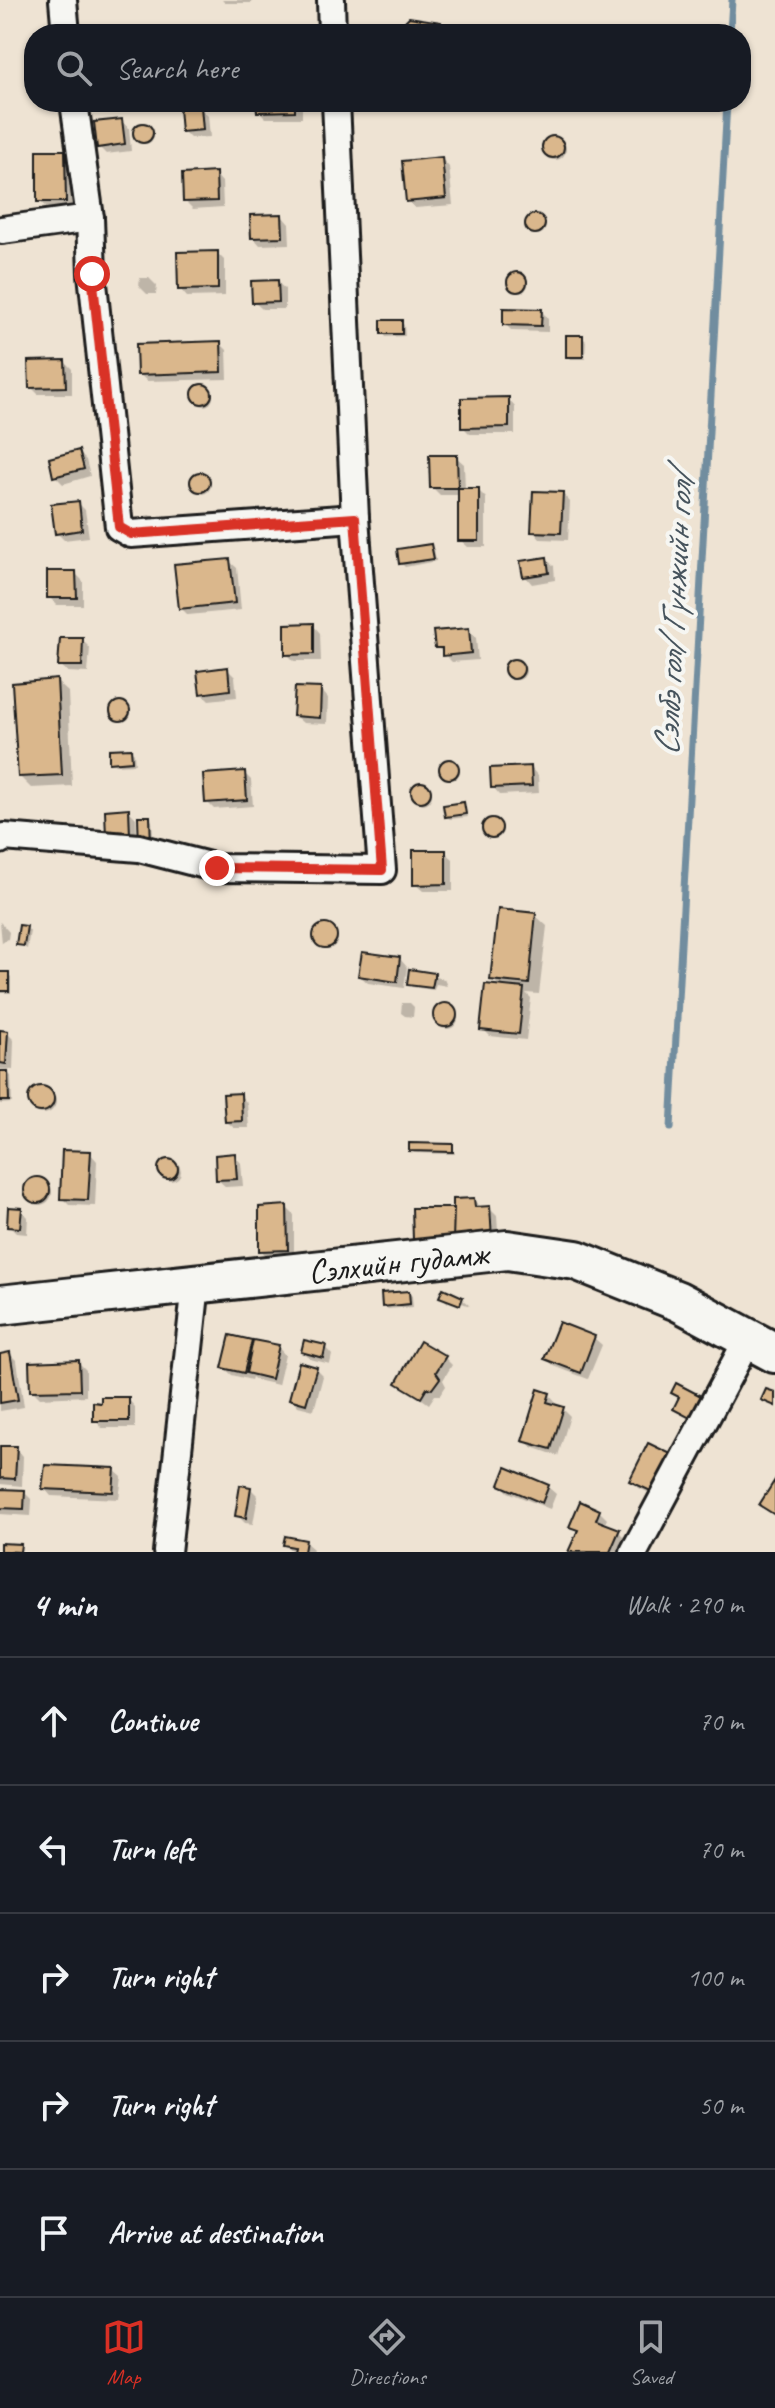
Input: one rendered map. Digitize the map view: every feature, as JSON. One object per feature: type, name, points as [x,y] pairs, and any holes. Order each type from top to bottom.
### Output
[{"type":"main road","name":"Сэлхийн гудамж","points":[[0,1305],[507,1250],[576,1260],[678,1301],[762,1346]]},
{"type":"street","points":[[63,0],[65,24]]},
{"type":"street","points":[[331,0],[332,24]]},
{"type":"street","points":[[75,112],[90,218],[92,274],[119,527],[131,534],[355,518]]},
{"type":"street","points":[[0,840],[4,837],[139,848],[217,868],[382,870],[355,518],[336,112]]},
{"type":"street","points":[[2,230],[90,218]]},
{"type":"street","points":[[167,1552],[196,1284]]},
{"type":"street","points":[[634,1552],[762,1346]]},
{"type":"building","points":[[409,17],[441,22],[441,24],[402,24]]},
{"type":"building","points":[[179,112],[202,112],[203,130],[181,132]]},
{"type":"building","points":[[122,119],[125,144],[97,148],[94,122]]},
{"type":"building","points":[[143,123],[150,126],[153,133],[150,140],[143,143],[136,140],[133,133],[136,126]]},
{"type":"building","points":[[553,136],[561,139],[564,147],[561,155],[553,158],[545,155],[542,147],[545,139]]},
{"type":"building","points":[[37,150],[65,150],[66,202],[37,202]]},
{"type":"building","points":[[442,157],[446,198],[406,202],[402,161]]},
{"type":"building","points":[[216,172],[217,201],[183,202],[182,174]]},
{"type":"building","points":[[282,214],[283,237],[251,238],[250,215]]},
{"type":"building","points":[[535,214],[542,217],[545,224],[542,231],[535,234],[528,231],[525,224],[528,217]]},
{"type":"building","points":[[218,251],[218,289],[178,290],[177,252]]},
{"type":"building","points":[[517,272],[524,275],[527,282],[524,289],[517,292],[510,289],[507,282],[510,275]]},
{"type":"building","points":[[278,280],[279,302],[252,303],[251,281]]},
{"type":"building","points":[[503,308],[542,309],[541,326],[503,325]]},
{"type":"building","points":[[381,320],[402,320],[402,334],[381,334]]},
{"type":"building","points":[[566,335],[583,335],[583,357],[566,357]]},
{"type":"building","points":[[221,341],[222,372],[137,375],[136,344]]},
{"type":"building","points":[[65,360],[66,387],[29,388],[28,361]]},
{"type":"building","points":[[202,384],[209,387],[212,394],[209,401],[202,404],[195,401],[192,394],[195,387]]},
{"type":"building","points":[[509,397],[509,427],[461,428],[461,398]]},
{"type":"building","points":[[79,450],[84,469],[53,477],[49,458]]},
{"type":"building","points":[[429,455],[457,455],[458,488],[430,488]]},
{"type":"building","points":[[200,472],[207,475],[210,482],[207,489],[200,492],[193,489],[190,482],[193,475]]},
{"type":"building","points":[[458,488],[479,488],[479,541],[458,541]]},
{"type":"building","points":[[533,491],[563,492],[561,533],[531,532]]},
{"type":"building","points":[[79,501],[82,530],[55,534],[51,504]]},
{"type":"building","points":[[431,544],[434,559],[399,564],[397,549]]},
{"type":"building","points":[[547,557],[549,573],[523,577],[520,561]]},
{"type":"building","points":[[230,559],[235,603],[179,609],[174,564]]},
{"type":"building","points":[[47,571],[76,571],[77,598],[47,598]]},
{"type":"building","points":[[314,623],[314,654],[285,655],[285,624]]},
{"type":"building","points":[[469,628],[471,653],[442,656],[442,648],[435,648],[433,631]]},
{"type":"building","points":[[60,638],[83,638],[82,666],[58,666]]},
{"type":"building","points":[[514,659],[521,662],[524,669],[521,676],[514,679],[507,676],[504,669],[507,662]]},
{"type":"building","points":[[228,667],[230,690],[200,694],[197,671]]},
{"type":"building","points":[[57,679],[62,775],[18,777],[12,683]]},
{"type":"building","points":[[295,687],[321,688],[320,718],[293,716]]},
{"type":"building","points":[[120,701],[127,704],[130,711],[127,718],[120,721],[113,718],[110,711],[113,704]]},
{"type":"building","points":[[131,748],[132,761],[109,763],[109,749]]},
{"type":"building","points":[[449,759],[456,762],[459,769],[456,776],[449,779],[442,776],[439,769],[442,762]]},
{"type":"building","points":[[531,766],[532,786],[491,788],[490,768]]},
{"type":"building","points":[[245,771],[247,800],[205,803],[203,774]]},
{"type":"building","points":[[421,782],[428,785],[431,792],[428,799],[421,802],[414,799],[411,792],[414,785]]},
{"type":"building","points":[[464,802],[466,814],[445,817],[443,805]]},
{"type":"building","points":[[129,808],[130,836],[106,837],[105,810]]},
{"type":"building","points":[[138,816],[150,816],[151,847],[139,848]]},
{"type":"building","points":[[492,818],[499,821],[502,828],[499,835],[492,838],[485,835],[482,828],[485,821]]},
{"type":"building","points":[[413,850],[446,850],[446,884],[413,885]]},
{"type":"building","points":[[498,909],[536,913],[529,984],[490,980]]},
{"type":"building","points":[[325,924],[336,931],[337,936],[330,947],[325,948],[314,941],[313,936],[320,925]]},
{"type":"building","points":[[19,925],[27,926],[24,946],[16,945]]},
{"type":"building","points":[[362,952],[400,957],[397,982],[358,976]]},
{"type":"building","points":[[409,969],[435,973],[432,988],[407,985]]},
{"type":"building","points":[[0,972],[9,972],[9,991],[0,991]]},
{"type":"building","points":[[485,984],[524,988],[519,1034],[480,1030]]},
{"type":"building","points":[[445,1003],[454,1006],[457,1015],[454,1024],[445,1027],[436,1024],[433,1015],[436,1006]]},
{"type":"building","points":[[0,1030],[8,1031],[6,1064],[0,1063]]},
{"type":"building","points":[[0,1071],[8,1071],[9,1101],[0,1101]]},
{"type":"building","points":[[41,1086],[50,1090],[54,1099],[50,1108],[41,1112],[32,1108],[28,1099],[32,1090]]},
{"type":"building","points":[[241,1093],[242,1121],[225,1122],[223,1094]]},
{"type":"building","points":[[409,1143],[453,1144],[453,1152],[409,1151]]},
{"type":"building","points":[[62,1150],[91,1151],[88,1200],[60,1199]]},
{"type":"building","points":[[235,1153],[237,1179],[216,1180],[215,1155]]},
{"type":"building","points":[[168,1159],[175,1162],[178,1169],[175,1176],[168,1179],[161,1176],[158,1169],[161,1162]]},
{"type":"building","points":[[37,1177],[46,1181],[50,1190],[46,1199],[37,1203],[28,1199],[24,1190],[28,1181]]},
{"type":"building","points":[[474,1198],[475,1207],[490,1206],[492,1239],[453,1240],[453,1199]]},
{"type":"building","points":[[287,1205],[288,1250],[259,1251],[259,1207]]},
{"type":"building","points":[[8,1207],[22,1208],[20,1228],[7,1227]]},
{"type":"building","points":[[412,1208],[454,1208],[453,1240],[413,1240]]},
{"type":"building","points":[[443,1288],[463,1297],[460,1305],[439,1297]]},
{"type":"building","points":[[409,1291],[410,1304],[382,1307],[381,1293]]},
{"type":"building","points":[[559,1322],[595,1336],[581,1373],[544,1359]]},
{"type":"building","points":[[230,1335],[252,1340],[244,1373],[222,1368]]},
{"type":"building","points":[[253,1340],[279,1345],[271,1379],[246,1373]]},
{"type":"building","points":[[304,1340],[326,1345],[323,1358],[301,1352]]},
{"type":"building","points":[[420,1341],[446,1356],[436,1372],[440,1378],[432,1389],[427,1388],[421,1398],[396,1383]]},
{"type":"building","points":[[10,1352],[18,1400],[0,1403],[0,1354]]},
{"type":"building","points":[[79,1360],[80,1390],[30,1391],[29,1362]]},
{"type":"building","points":[[299,1362],[317,1367],[306,1404],[289,1399]]},
{"type":"building","points":[[676,1383],[701,1396],[690,1418],[673,1409],[679,1397],[671,1393]]},
{"type":"building","points":[[538,1389],[550,1393],[547,1402],[564,1407],[551,1449],[522,1441]]},
{"type":"building","points":[[766,1389],[775,1392],[775,1406],[761,1400]]},
{"type":"building","points":[[101,1397],[129,1397],[129,1421],[93,1421],[93,1402],[101,1403]]},
{"type":"building","points":[[648,1443],[673,1455],[655,1493],[629,1481]]},
{"type":"building","points":[[0,1446],[17,1446],[15,1479],[0,1478]]},
{"type":"building","points":[[45,1465],[115,1468],[113,1492],[42,1489]]},
{"type":"building","points":[[506,1467],[549,1485],[542,1503],[499,1485]]},
{"type":"building","points":[[775,1480],[775,1515],[759,1505]]},
{"type":"building","points":[[240,1485],[251,1487],[246,1518],[235,1516]]},
{"type":"building","points":[[0,1489],[25,1490],[24,1509],[0,1508]]},
{"type":"building","points":[[580,1501],[600,1510],[596,1520],[620,1529],[610,1552],[568,1552],[578,1530],[569,1527]]},
{"type":"building","points":[[285,1536],[306,1540],[304,1552],[293,1552],[294,1547],[283,1545]]},
{"type":"building","points":[[0,1543],[21,1544],[20,1552],[0,1551]]},
{"type":"waterway","name":"Сэлбэ гол/ Гүнжийн гол/","points":[[731,24],[732,0]]},
{"type":"waterway","name":"Сэлбэ гол/ Гүнжийн гол/","points":[[671,1128],[726,112]]},
{"type":"route","points":[[92,274],[119,527],[131,534],[355,518],[382,870],[217,868]]}]
